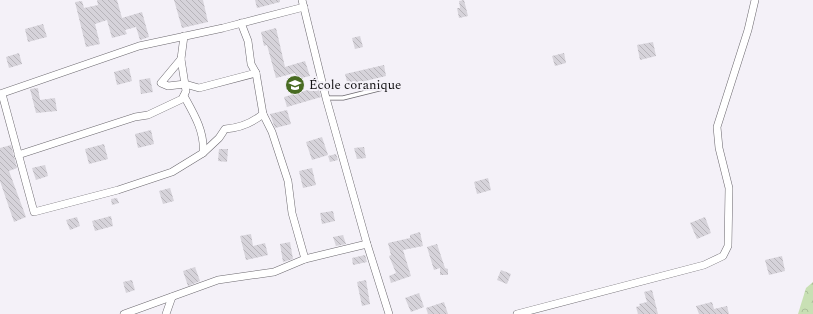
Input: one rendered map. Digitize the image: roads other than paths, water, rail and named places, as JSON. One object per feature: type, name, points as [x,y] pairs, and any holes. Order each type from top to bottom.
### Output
[{"type":"street","points":[[517,314],[704,265],[723,256],[728,246],[728,188],[719,148],[717,127],[748,30],[755,0]]},
{"type":"street","points":[[263,114],[248,124],[235,129],[225,129],[219,138],[204,153],[172,172],[118,190],[34,212],[1,94],[16,87],[139,46],[242,23],[303,3],[326,98],[367,244],[389,314]]},
{"type":"street","points":[[242,23],[248,41],[251,64],[256,73],[263,114],[274,138],[288,181],[292,213],[305,259]]},
{"type":"street","points":[[18,155],[135,117],[148,115],[182,99],[186,92],[181,59],[184,36]]},
{"type":"street","points":[[181,59],[161,83],[168,86],[185,84],[199,88],[256,73]]},
{"type":"street","points":[[184,96],[196,116],[204,141],[204,153]]},
{"type":"street","points":[[124,314],[218,280],[274,272],[305,259],[367,244]]},
{"type":"street","points":[[166,314],[172,297]]},
{"type":"lane","points":[[326,98],[343,98],[391,86]]},
{"type":"place","name":"École coranique","points":[[295,85]]}]
